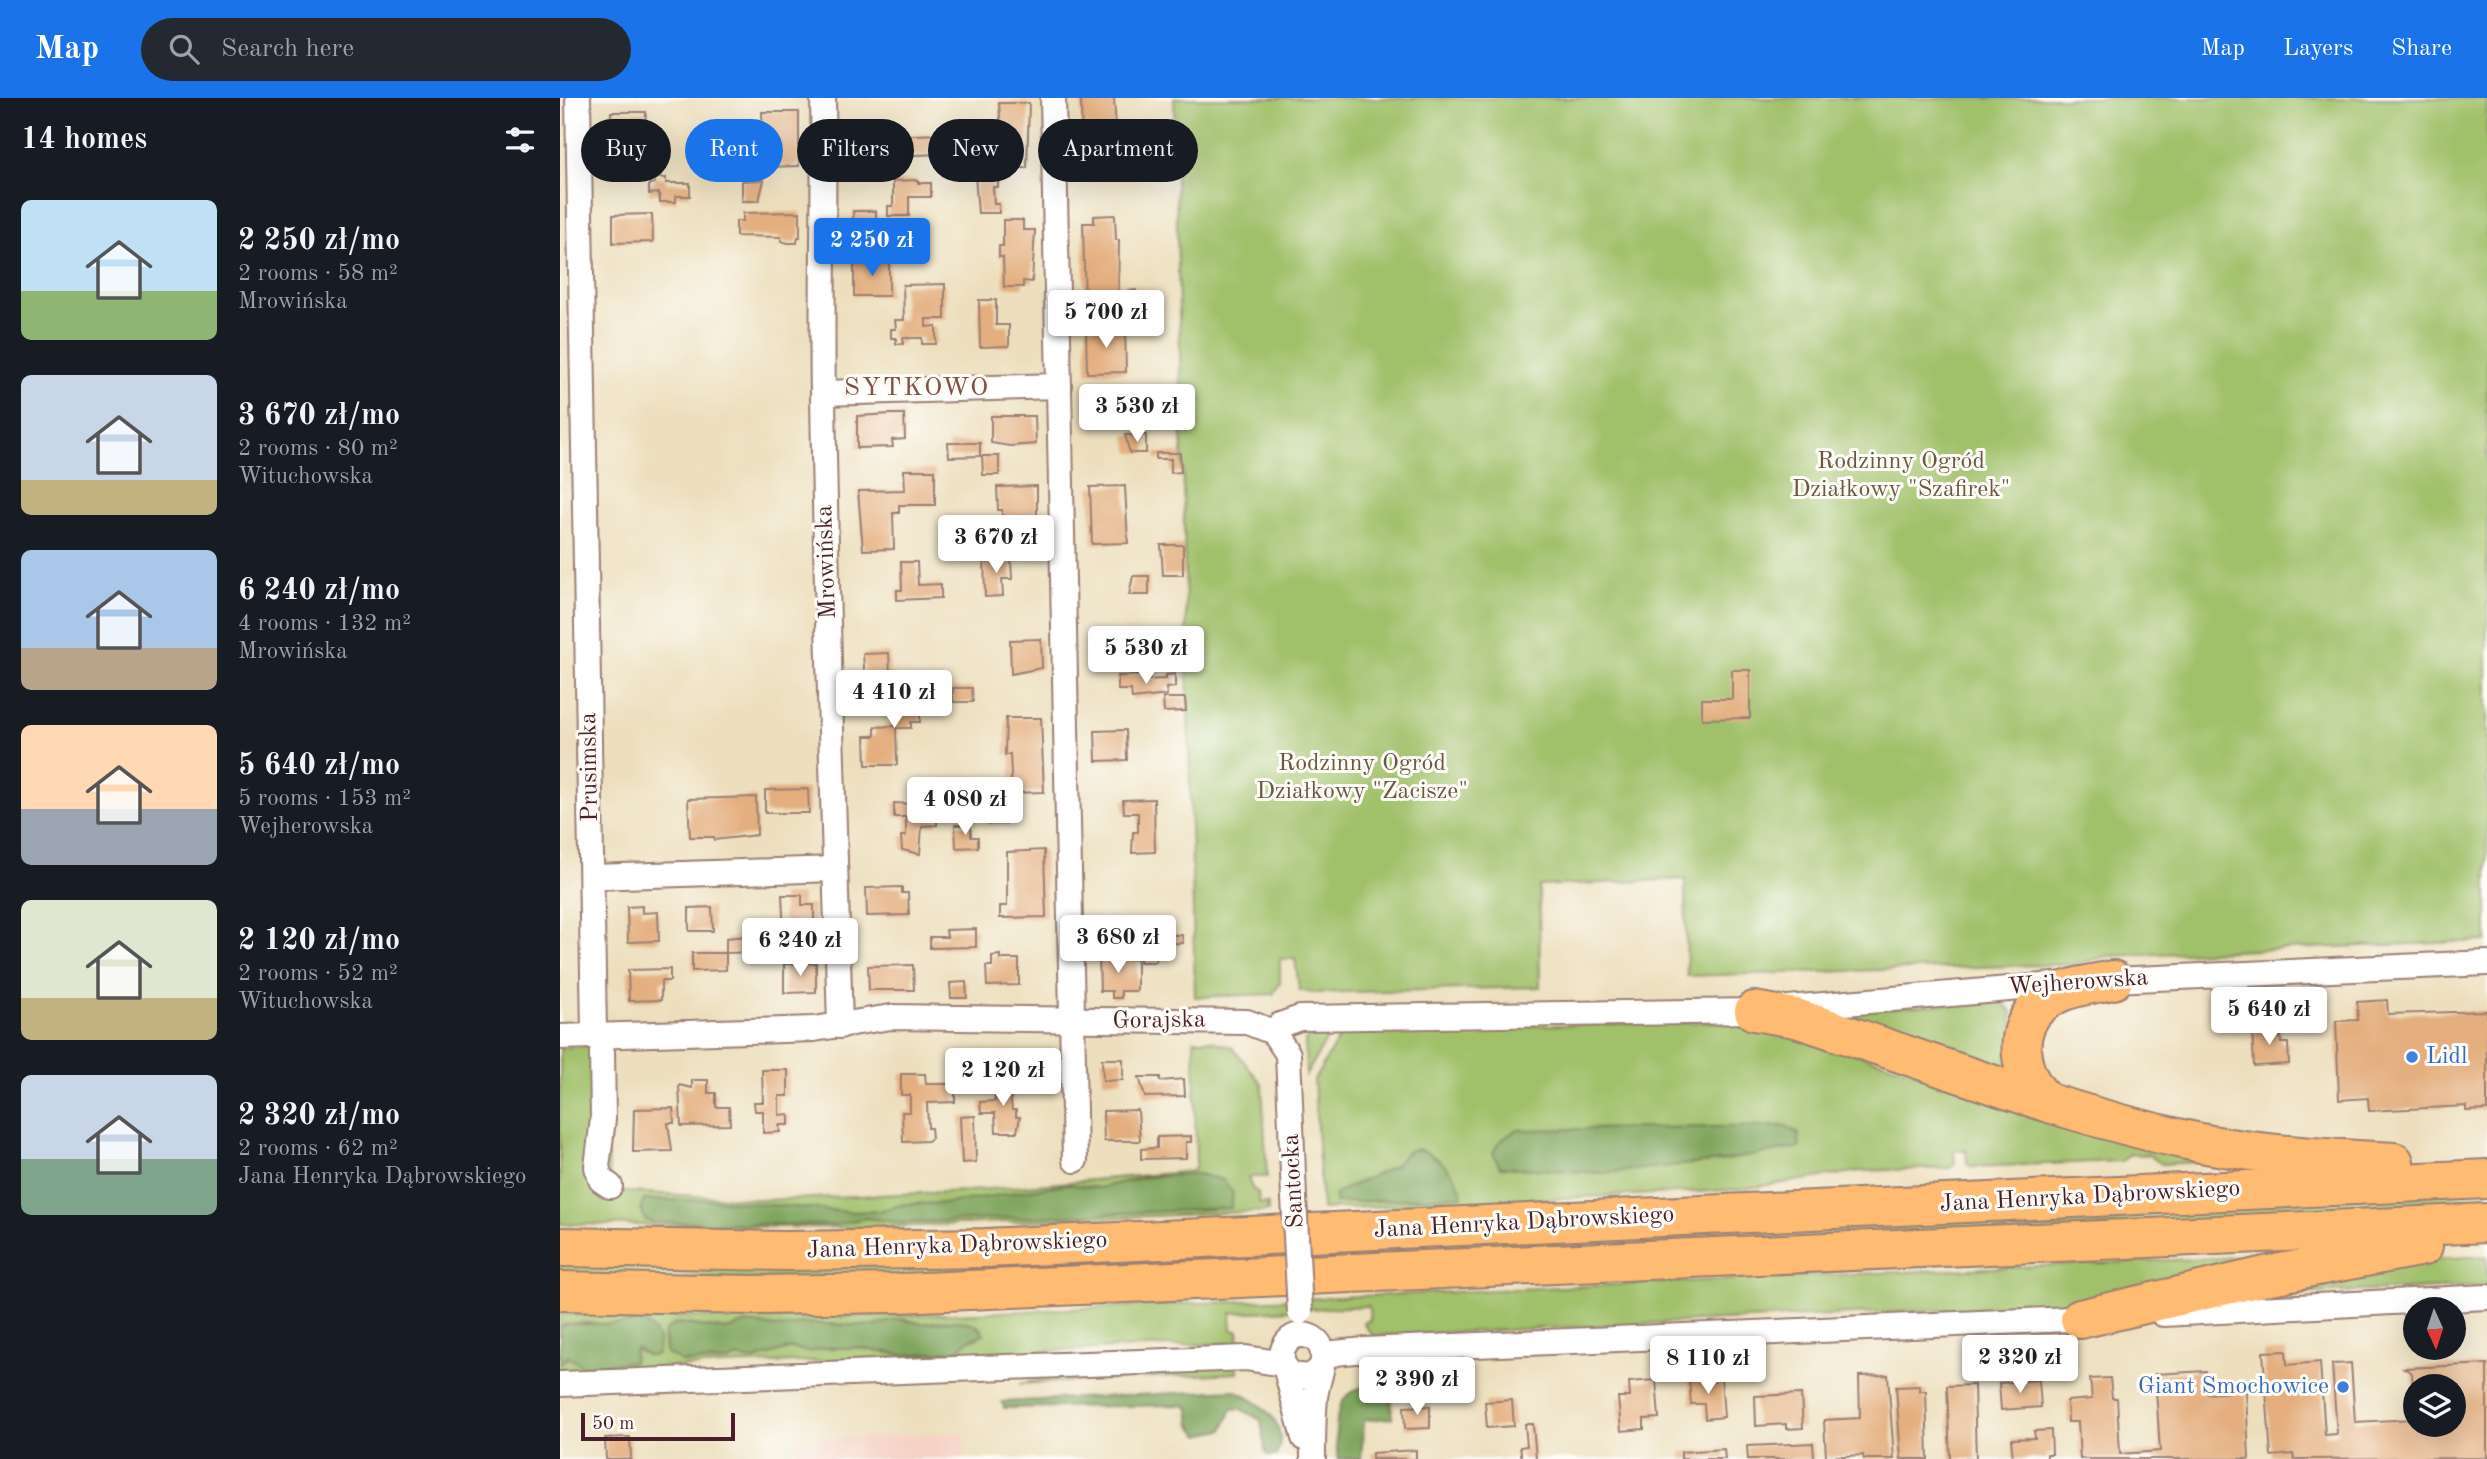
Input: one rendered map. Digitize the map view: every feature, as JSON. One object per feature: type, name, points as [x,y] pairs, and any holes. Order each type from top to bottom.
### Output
[{"type":"main road","points":[[2045,1100],[2032,1088],[2021,1061],[2021,1041],[2027,1023],[2038,1008],[2053,996],[2113,980]]},
{"type":"main road","points":[[1754,1011],[1796,1018],[2045,1100],[2204,1143],[2336,1158],[2487,1169]]},
{"type":"main road","name":"Jana Henryka Dąbrowskiego","points":[[560,1247],[787,1251],[985,1248],[2487,1179]]},
{"type":"main road","name":"Jana Henryka Dąbrowskiego","points":[[560,1291],[912,1293],[2487,1223]]},
{"type":"main road","points":[[2080,1319],[2265,1276],[2487,1235]]},
{"type":"street","name":"Prusimska","points":[[578,98],[593,877],[603,1119],[597,1167],[601,1180],[610,1186]]},
{"type":"street","name":"Mrowińska","points":[[823,98],[826,222],[823,261],[823,393],[840,1026]]},
{"type":"street","points":[[1054,98],[1057,386],[1075,1160]]},
{"type":"street","points":[[823,393],[1057,386]]},
{"type":"street","points":[[593,877],[835,869]]},
{"type":"street","name":"Wejherowska","points":[[1754,1011],[2113,980],[2487,964]]},
{"type":"street","points":[[1273,1032],[1300,1018],[1754,1011]]},
{"type":"street","name":"Gorajska","points":[[560,1037],[598,1043],[814,1029],[891,1017],[1011,1016],[1070,1020],[1230,1020],[1264,1027],[1273,1032]]},
{"type":"street","name":"Santocka","points":[[1273,1032],[1288,1054],[1301,1323]]},
{"type":"street","points":[[560,1384],[1246,1358],[1284,1367],[1304,1378],[1335,1353],[1364,1350],[2080,1319],[2487,1297]]},
{"type":"street","points":[[1301,1323],[1317,1341],[1322,1363],[1314,1399],[1310,1459],[1284,1367],[1283,1347],[1301,1323]]},
{"type":"shaded area","points":[[963,1433],[965,1459],[796,1459],[794,1440]]},
{"type":"green space","points":[[1174,98],[2487,98],[2487,941],[2107,956],[2078,964],[1687,976],[1685,879],[1539,886],[1540,987],[1313,993],[1299,990],[1295,958],[1280,959],[1280,983],[1273,994],[1195,997],[1176,182],[1198,182],[1198,119],[1174,119]]},
{"type":"green space","points":[[2001,1001],[2012,1012],[2016,1080],[1817,1018],[1882,1008]]},
{"type":"green space","points":[[1713,1022],[1757,1024],[2200,1158],[2196,1162],[2162,1164],[2148,1155],[2130,1154],[2122,1161],[1972,1167],[1967,1163],[1966,1150],[1954,1150],[1955,1164],[1950,1168],[1861,1171],[1742,1189],[1322,1209],[1314,1080],[1344,1029]]},
{"type":"green space","points":[[1332,1030],[1306,1075],[1305,1041],[1314,1032]]},
{"type":"green space","points":[[1194,1040],[1210,1040],[1232,1047],[1262,1084],[1267,1177],[1248,1177],[1252,1188],[1258,1193],[1259,1203],[1268,1204],[1268,1211],[865,1228],[560,1224],[560,1048],[593,1045],[612,1191],[768,1200],[968,1191],[1193,1171],[1196,1165]]},
{"type":"green space","points":[[1785,1126],[1798,1133],[1800,1147],[1721,1161],[1602,1173],[1500,1167],[1493,1153],[1499,1142],[1516,1130]]},
{"type":"green space","points":[[1417,1149],[1432,1155],[1446,1167],[1457,1181],[1462,1196],[1335,1203],[1335,1195],[1340,1191],[1394,1166],[1408,1151]]},
{"type":"green space","points":[[1198,1174],[1223,1180],[1233,1193],[1231,1208],[903,1223],[865,1218],[834,1225],[652,1222],[645,1220],[641,1208],[644,1200],[715,1200],[851,1212],[878,1211],[905,1204],[949,1203],[1067,1184],[1099,1188],[1145,1177]]},
{"type":"green space","points":[[2487,1191],[2487,1210],[952,1279],[560,1279],[560,1259]]},
{"type":"green space","points":[[2331,1253],[2112,1298],[2051,1305],[1373,1336],[1363,1323],[1370,1320],[1369,1306],[1231,1313],[1232,1330],[1238,1331],[1239,1343],[560,1372],[560,1364],[568,1356],[583,1365],[600,1366],[634,1358],[634,1349],[648,1356],[657,1352],[635,1321],[626,1324],[578,1323],[560,1328],[560,1314],[746,1318],[955,1314]],"holes":[[[904,1319],[921,1324],[947,1320],[982,1329],[978,1338],[969,1340],[955,1351],[905,1355],[859,1348],[824,1348],[809,1352],[791,1348],[754,1360],[737,1357],[728,1361],[682,1362],[665,1347],[663,1336],[681,1323],[727,1330],[751,1324],[783,1328],[803,1323],[875,1326]]]},
{"type":"green space","points":[[2487,1256],[2487,1286],[2236,1296],[2436,1259]]},
{"type":"green space","points":[[898,1319],[921,1323],[964,1322],[979,1328],[984,1334],[969,1340],[956,1351],[905,1355],[859,1348],[824,1348],[809,1352],[791,1348],[754,1360],[737,1357],[728,1361],[682,1362],[666,1353],[665,1331],[676,1323],[727,1330],[746,1323],[783,1328],[803,1323],[875,1326]]},
{"type":"green space","points":[[640,1321],[649,1326],[658,1339],[656,1355],[648,1356],[637,1348],[634,1349],[633,1362],[582,1366],[568,1357],[560,1364],[560,1328],[566,1324],[627,1324]]},
{"type":"green space","points":[[1237,1364],[1237,1373],[1019,1384],[1053,1376]]},
{"type":"green space","points":[[1445,1379],[1461,1381],[1461,1389],[1391,1393],[1392,1418],[1364,1420],[1361,1459],[1338,1459],[1337,1420],[1344,1399],[1352,1392],[1376,1383]]},
{"type":"green space","points":[[1234,1390],[1254,1401],[1271,1416],[1280,1434],[1276,1456],[1268,1456],[1265,1451],[1261,1420],[1241,1409],[1232,1409],[1223,1430],[1200,1435],[1191,1425],[1189,1408],[1183,1405],[1004,1408],[1002,1402]]},
{"type":"building","points":[[1081,98],[1114,98],[1115,119],[1081,119]]},
{"type":"building","points":[[999,103],[1029,103],[1027,168],[1024,168],[1024,119],[1000,119]]},
{"type":"building","points":[[611,112],[646,112],[646,119],[611,119]]},
{"type":"building","points":[[762,112],[799,112],[797,166],[783,166],[783,119],[762,119]]},
{"type":"building","points":[[928,134],[928,154],[914,155],[914,135]]},
{"type":"building","points":[[918,180],[918,183],[931,183],[931,197],[909,197],[909,216],[888,216],[888,206],[893,206],[893,182]]},
{"type":"building","points":[[742,182],[764,182],[759,201],[742,201]]},
{"type":"building","points":[[975,182],[998,182],[998,187],[993,187],[994,204],[999,204],[999,213],[978,213]]},
{"type":"building","points":[[690,183],[690,196],[676,196],[676,202],[660,202],[659,193],[649,194],[649,184]]},
{"type":"building","points":[[853,211],[876,211],[877,250],[854,250]]},
{"type":"building","points":[[800,212],[800,237],[797,243],[781,241],[781,237],[736,236],[736,221],[743,221],[743,213]]},
{"type":"building","points":[[652,214],[653,242],[613,243],[613,215]]},
{"type":"building","points":[[1115,215],[1116,240],[1119,240],[1118,304],[1085,305],[1083,223],[1094,223],[1094,216]]},
{"type":"building","points":[[1003,220],[1023,220],[1023,230],[1035,230],[1032,282],[1023,281],[1023,287],[1004,287],[1003,257],[999,257],[999,246],[1003,246]]},
{"type":"building","points":[[854,259],[889,259],[889,296],[854,296]]},
{"type":"building","points":[[945,284],[945,319],[926,319],[926,327],[936,326],[936,344],[922,344],[922,338],[903,338],[903,344],[896,344],[896,338],[891,338],[891,329],[896,329],[895,320],[904,320],[903,285]]},
{"type":"building","points":[[1136,290],[1136,296],[1144,296],[1144,315],[1128,315],[1127,291]]},
{"type":"building","points":[[979,300],[996,300],[996,325],[1009,325],[1009,346],[980,347]]},
{"type":"building","points":[[1125,327],[1126,372],[1087,373],[1086,328]]},
{"type":"building","points":[[904,414],[905,439],[892,440],[893,447],[857,448],[857,416]]},
{"type":"building","points":[[991,416],[1035,416],[1036,444],[1010,446],[991,443]]},
{"type":"building","points":[[1125,435],[1146,435],[1146,453],[1130,453]]},
{"type":"building","points":[[948,443],[980,443],[980,456],[949,457]]},
{"type":"building","points":[[1156,453],[1180,453],[1181,472],[1171,473],[1171,459],[1156,459]]},
{"type":"building","points":[[982,456],[999,456],[999,475],[983,475]]},
{"type":"building","points":[[904,470],[935,470],[935,505],[899,505],[899,513],[893,513],[894,549],[863,550],[858,491],[905,490]]},
{"type":"building","points":[[1037,486],[1037,516],[1002,517],[1002,510],[998,510],[997,487]]},
{"type":"building","points":[[1125,486],[1128,543],[1092,544],[1090,487]]},
{"type":"building","points":[[1161,545],[1183,545],[1183,575],[1163,575]]},
{"type":"building","points":[[984,553],[993,553],[993,560],[1011,560],[1012,579],[1002,579],[1003,596],[985,597]]},
{"type":"building","points":[[901,562],[917,562],[918,585],[941,584],[941,598],[897,600],[897,590],[902,590]]},
{"type":"building","points":[[1133,576],[1149,576],[1149,595],[1129,595]]},
{"type":"building","points":[[1041,639],[1042,668],[1011,674],[1010,640]]},
{"type":"building","points":[[889,653],[890,674],[896,674],[897,694],[866,695],[863,654]]},
{"type":"building","points":[[1732,670],[1750,670],[1750,718],[1702,719],[1702,699],[1732,699]]},
{"type":"building","points":[[1175,674],[1175,687],[1166,688],[1167,695],[1132,699],[1131,690],[1118,690],[1118,676],[1144,675],[1144,680],[1166,679],[1166,675]]},
{"type":"building","points":[[899,685],[920,685],[920,722],[911,722],[911,728],[896,728],[897,765],[866,765],[865,736],[875,736],[875,727],[895,726],[895,712],[904,712],[903,694],[899,695]]},
{"type":"building","points":[[953,688],[972,688],[973,702],[953,702]]},
{"type":"building","points":[[1163,698],[1185,698],[1186,711],[1164,712]]},
{"type":"building","points":[[1006,718],[1041,718],[1044,792],[1012,793],[1010,754],[1005,755]]},
{"type":"building","points":[[1126,730],[1127,760],[1096,761],[1095,731]]},
{"type":"building","points":[[808,789],[809,813],[765,813],[765,790]]},
{"type":"building","points":[[756,797],[757,835],[714,840],[714,837],[690,837],[688,799]]},
{"type":"building","points":[[1154,799],[1155,852],[1132,853],[1133,832],[1138,832],[1138,813],[1124,813],[1123,800]]},
{"type":"building","points":[[894,803],[930,805],[930,820],[937,820],[937,825],[922,826],[920,854],[902,850],[901,836],[906,836],[906,817],[894,817]]},
{"type":"building","points":[[1016,806],[1016,815],[1005,816],[1005,824],[989,824],[989,807]]},
{"type":"building","points":[[955,825],[971,825],[971,837],[978,837],[978,847],[956,848]]},
{"type":"building","points":[[1044,850],[1046,917],[1000,918],[1000,906],[1007,906],[1007,852]]},
{"type":"building","points":[[902,887],[902,893],[908,893],[909,915],[867,916],[866,888]]},
{"type":"building","points":[[782,895],[802,895],[802,905],[814,905],[814,933],[808,933],[808,939],[793,939],[792,933],[784,934]]},
{"type":"building","points":[[642,906],[642,913],[658,912],[659,941],[628,942],[627,907]]},
{"type":"building","points":[[712,907],[713,931],[689,931],[689,908]]},
{"type":"building","points":[[1170,925],[1170,935],[1182,935],[1183,943],[1156,944],[1156,962],[1140,962],[1140,935],[1135,935],[1135,926]]},
{"type":"building","points":[[976,929],[976,947],[930,948],[930,937],[947,937],[946,930]]},
{"type":"building","points":[[780,933],[780,943],[775,943],[776,962],[760,962],[759,952],[726,953],[726,938]]},
{"type":"building","points":[[692,953],[726,953],[726,970],[692,971]]},
{"type":"building","points":[[1099,954],[1112,954],[1112,959],[1137,959],[1137,991],[1121,991],[1121,998],[1112,998],[1112,991],[1100,991]]},
{"type":"building","points":[[1000,955],[1000,959],[1019,959],[1019,985],[987,986],[986,966],[992,966],[992,956]]},
{"type":"building","points":[[816,963],[816,992],[784,993],[784,964]]},
{"type":"building","points":[[913,965],[914,990],[869,990],[868,966]]},
{"type":"building","points":[[670,969],[670,981],[661,981],[661,1000],[629,1001],[628,970]]},
{"type":"building","points":[[966,982],[967,998],[951,998],[950,983]]},
{"type":"building","name":"Lidl","points":[[2387,1000],[2388,1014],[2487,1011],[2487,1110],[2466,1111],[2466,1106],[2369,1111],[2368,1098],[2339,1100],[2336,1021],[2358,1020],[2357,1002]]},
{"type":"building","points":[[2280,1027],[2281,1043],[2288,1043],[2289,1064],[2254,1066],[2252,1029]]},
{"type":"building","points":[[1102,1059],[1123,1059],[1123,1080],[1103,1081]]},
{"type":"building","points":[[762,1070],[788,1070],[788,1096],[779,1096],[779,1115],[789,1114],[789,1125],[779,1125],[780,1132],[763,1133],[763,1111],[755,1111],[754,1102],[763,1102]]},
{"type":"building","points":[[901,1074],[925,1074],[926,1084],[955,1084],[955,1102],[927,1103],[928,1128],[931,1128],[932,1138],[928,1141],[903,1142],[902,1112],[910,1112],[910,1095],[901,1095]]},
{"type":"building","points":[[1139,1077],[1160,1077],[1160,1081],[1184,1079],[1185,1096],[1145,1097]]},
{"type":"building","points":[[692,1080],[708,1080],[708,1093],[716,1093],[716,1107],[729,1107],[730,1125],[681,1126],[679,1085],[692,1088]]},
{"type":"building","points":[[995,1081],[1015,1081],[1015,1090],[1010,1090],[1012,1110],[1016,1110],[1016,1117],[1020,1117],[1017,1132],[996,1132],[995,1113],[981,1113],[980,1102],[995,1101]]},
{"type":"building","points":[[673,1108],[674,1123],[668,1123],[672,1151],[633,1152],[634,1109]]},
{"type":"building","points":[[1138,1110],[1140,1141],[1104,1141],[1103,1111]]},
{"type":"building","points":[[975,1116],[976,1162],[962,1163],[960,1117]]},
{"type":"building","points":[[1191,1136],[1191,1142],[1186,1142],[1186,1158],[1141,1159],[1141,1149],[1157,1148],[1157,1137]]},
{"type":"building","points":[[2286,1351],[2287,1365],[2320,1362],[2325,1435],[2337,1434],[2332,1364],[2351,1363],[2355,1422],[2403,1420],[2403,1437],[2466,1437],[2466,1374],[2412,1374],[2404,1368],[2487,1364],[2487,1458],[2294,1459],[2293,1454],[2271,1456],[2263,1352]]},
{"type":"building","points":[[2206,1371],[2208,1394],[2246,1391],[2249,1459],[2080,1459],[2078,1422],[2068,1422],[2067,1401],[2092,1399],[2090,1379],[2110,1378],[2112,1398],[2117,1398],[2120,1454],[2160,1451],[2155,1374]]},
{"type":"building","points":[[1888,1375],[1894,1459],[1864,1459],[1863,1455],[1826,1457],[1824,1420],[1860,1418],[1859,1376]]},
{"type":"building","points":[[1721,1377],[1724,1417],[1705,1419],[1704,1404],[1691,1404],[1689,1379]]},
{"type":"building","points":[[1656,1380],[1659,1418],[1644,1419],[1644,1429],[1621,1431],[1618,1397],[1630,1397],[1629,1382]]},
{"type":"building","points":[[2039,1380],[2041,1407],[2001,1410],[1999,1383]]},
{"type":"building","points":[[1974,1385],[1976,1459],[1950,1459],[1947,1386]]},
{"type":"building","points":[[1920,1386],[1920,1391],[1926,1391],[1928,1459],[1901,1459],[1896,1387]]},
{"type":"building","points":[[1801,1394],[1803,1428],[1786,1429],[1786,1424],[1756,1426],[1755,1396]]},
{"type":"building","points":[[1512,1400],[1514,1426],[1487,1428],[1485,1402]]},
{"type":"building","points":[[1430,1406],[1430,1428],[1405,1429],[1404,1407]]},
{"type":"building","points":[[1525,1424],[1533,1424],[1536,1459],[1522,1459],[1520,1447],[1527,1446]]},
{"type":"building","points":[[2051,1430],[2052,1454],[2047,1454],[2047,1459],[2013,1459],[2011,1439],[2035,1438],[2034,1431]]},
{"type":"building","points":[[630,1437],[631,1459],[606,1459],[605,1438]]},
{"type":"building","points":[[1813,1443],[1814,1459],[1748,1459],[1747,1446]]},
{"type":"building","points":[[1724,1449],[1725,1459],[1681,1459],[1681,1452]]},
{"type":"building","points":[[1416,1450],[1416,1459],[1372,1459],[1372,1453]]},
{"type":"place","name":"Lidl","points":[[2412,1057]]},
{"type":"place","name":"Giant Smochowice","points":[[2343,1387]]},
{"type":"district","name":"SYTKOWO","points":[[917,388]]},
{"type":"park label","name":"Rodzinny Ogród Działkowy \"Szafirek\"","points":[[1901,476]]},
{"type":"park label","name":"Rodzinny Ogród Działkowy \"Zacisze\"","points":[[1362,778]]}]
